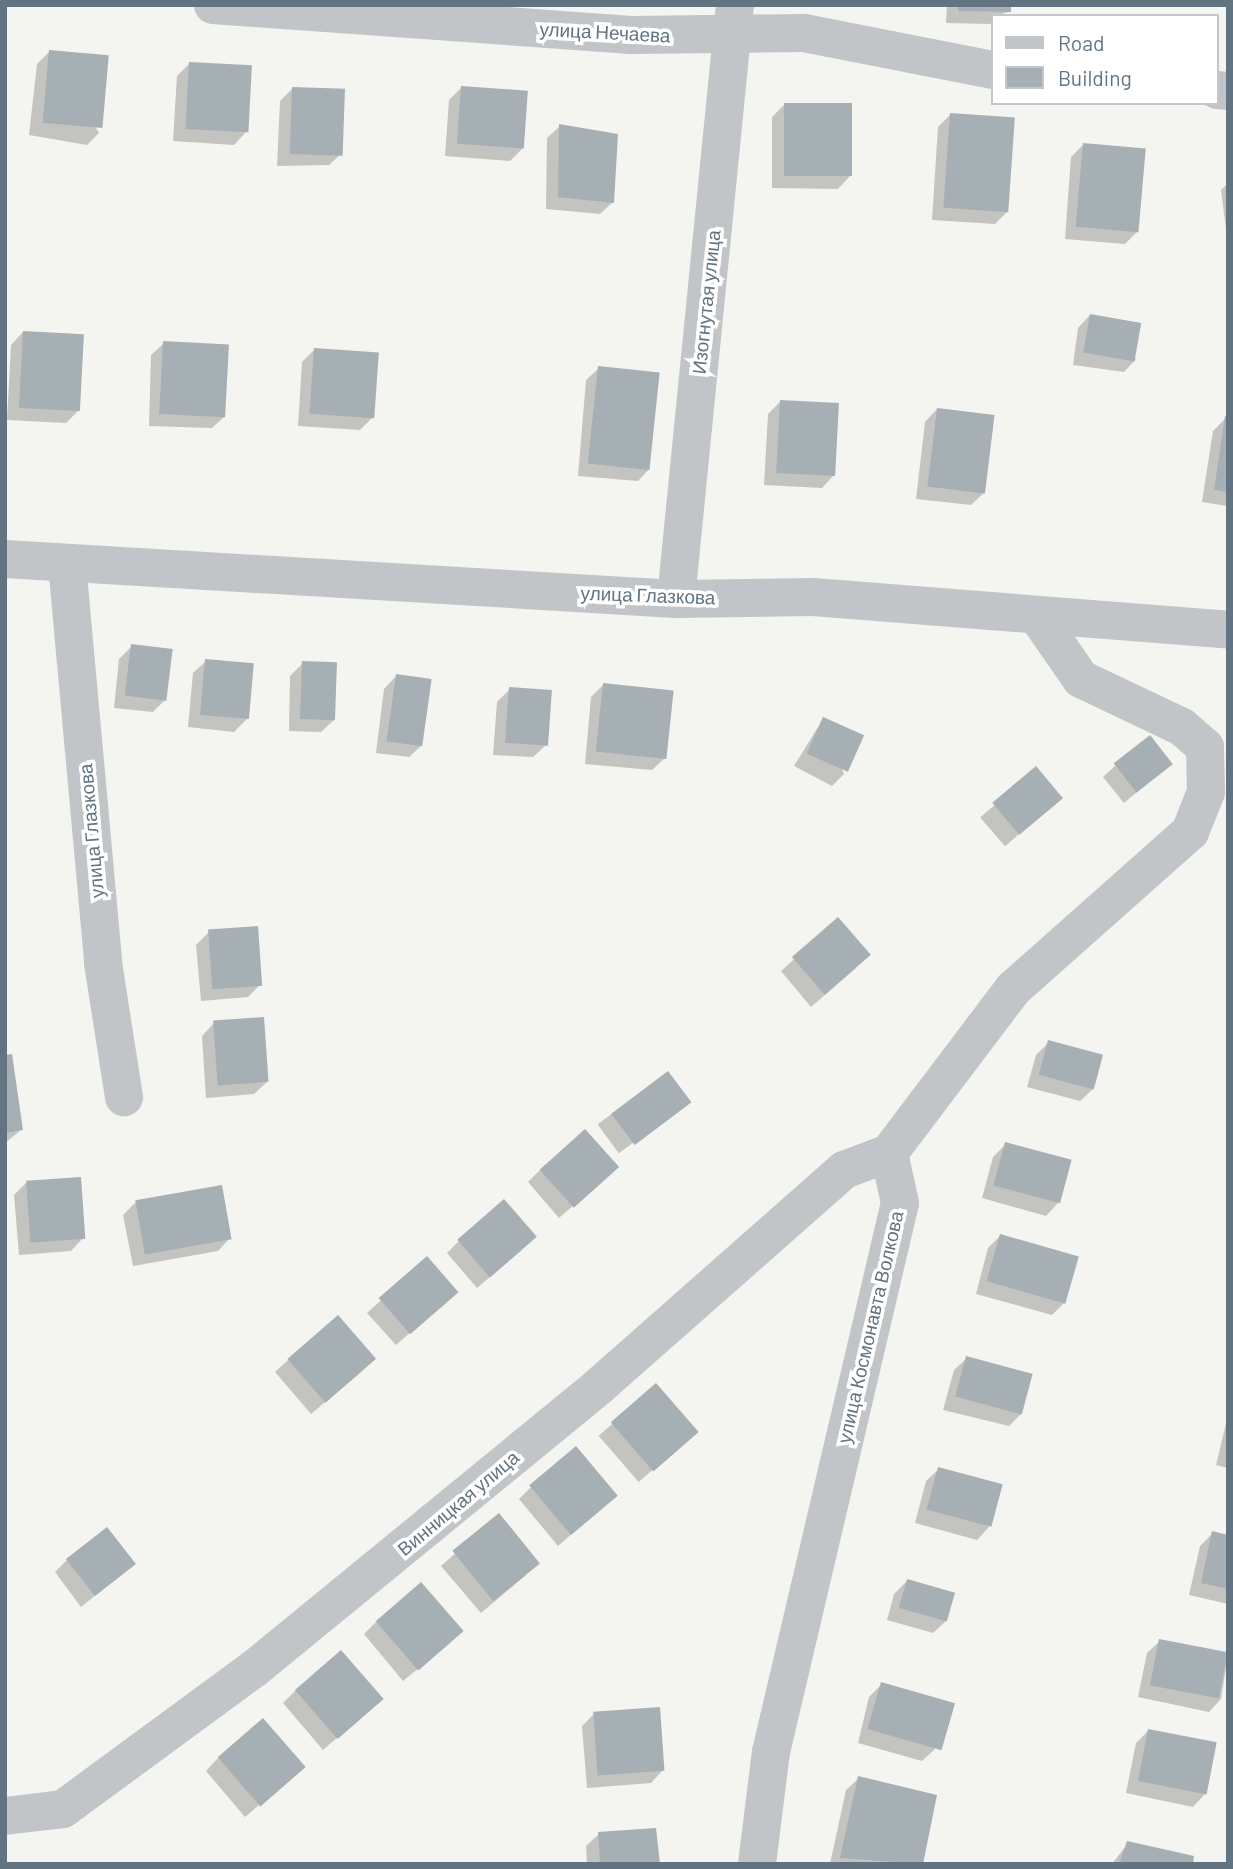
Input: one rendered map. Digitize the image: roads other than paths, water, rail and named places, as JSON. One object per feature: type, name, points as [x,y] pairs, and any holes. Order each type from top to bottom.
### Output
[{"type":"street","name":"улица Нечаева","points":[[213,5],[734,21],[992,70]]},
{"type":"street","name":"Изогнутая улица","points":[[676,598],[734,21]]},
{"type":"street","name":"улица Глазкова","points":[[5,559],[676,598],[813,597],[1038,617],[1228,630]]},
{"type":"street","name":"улица Глазкова","points":[[67,564],[103,963],[124,1097]]},
{"type":"street","points":[[889,1153],[1013,989],[1190,832],[1206,792],[1205,747],[1182,727],[1081,679],[1038,617]]},
{"type":"street","name":"Винницкая улица","points":[[5,1816],[63,1809],[255,1668],[598,1387],[844,1170],[889,1153]]},
{"type":"street","name":"улица Космонавта Волкова","points":[[757,1864],[771,1752],[900,1203],[889,1153]]}]
